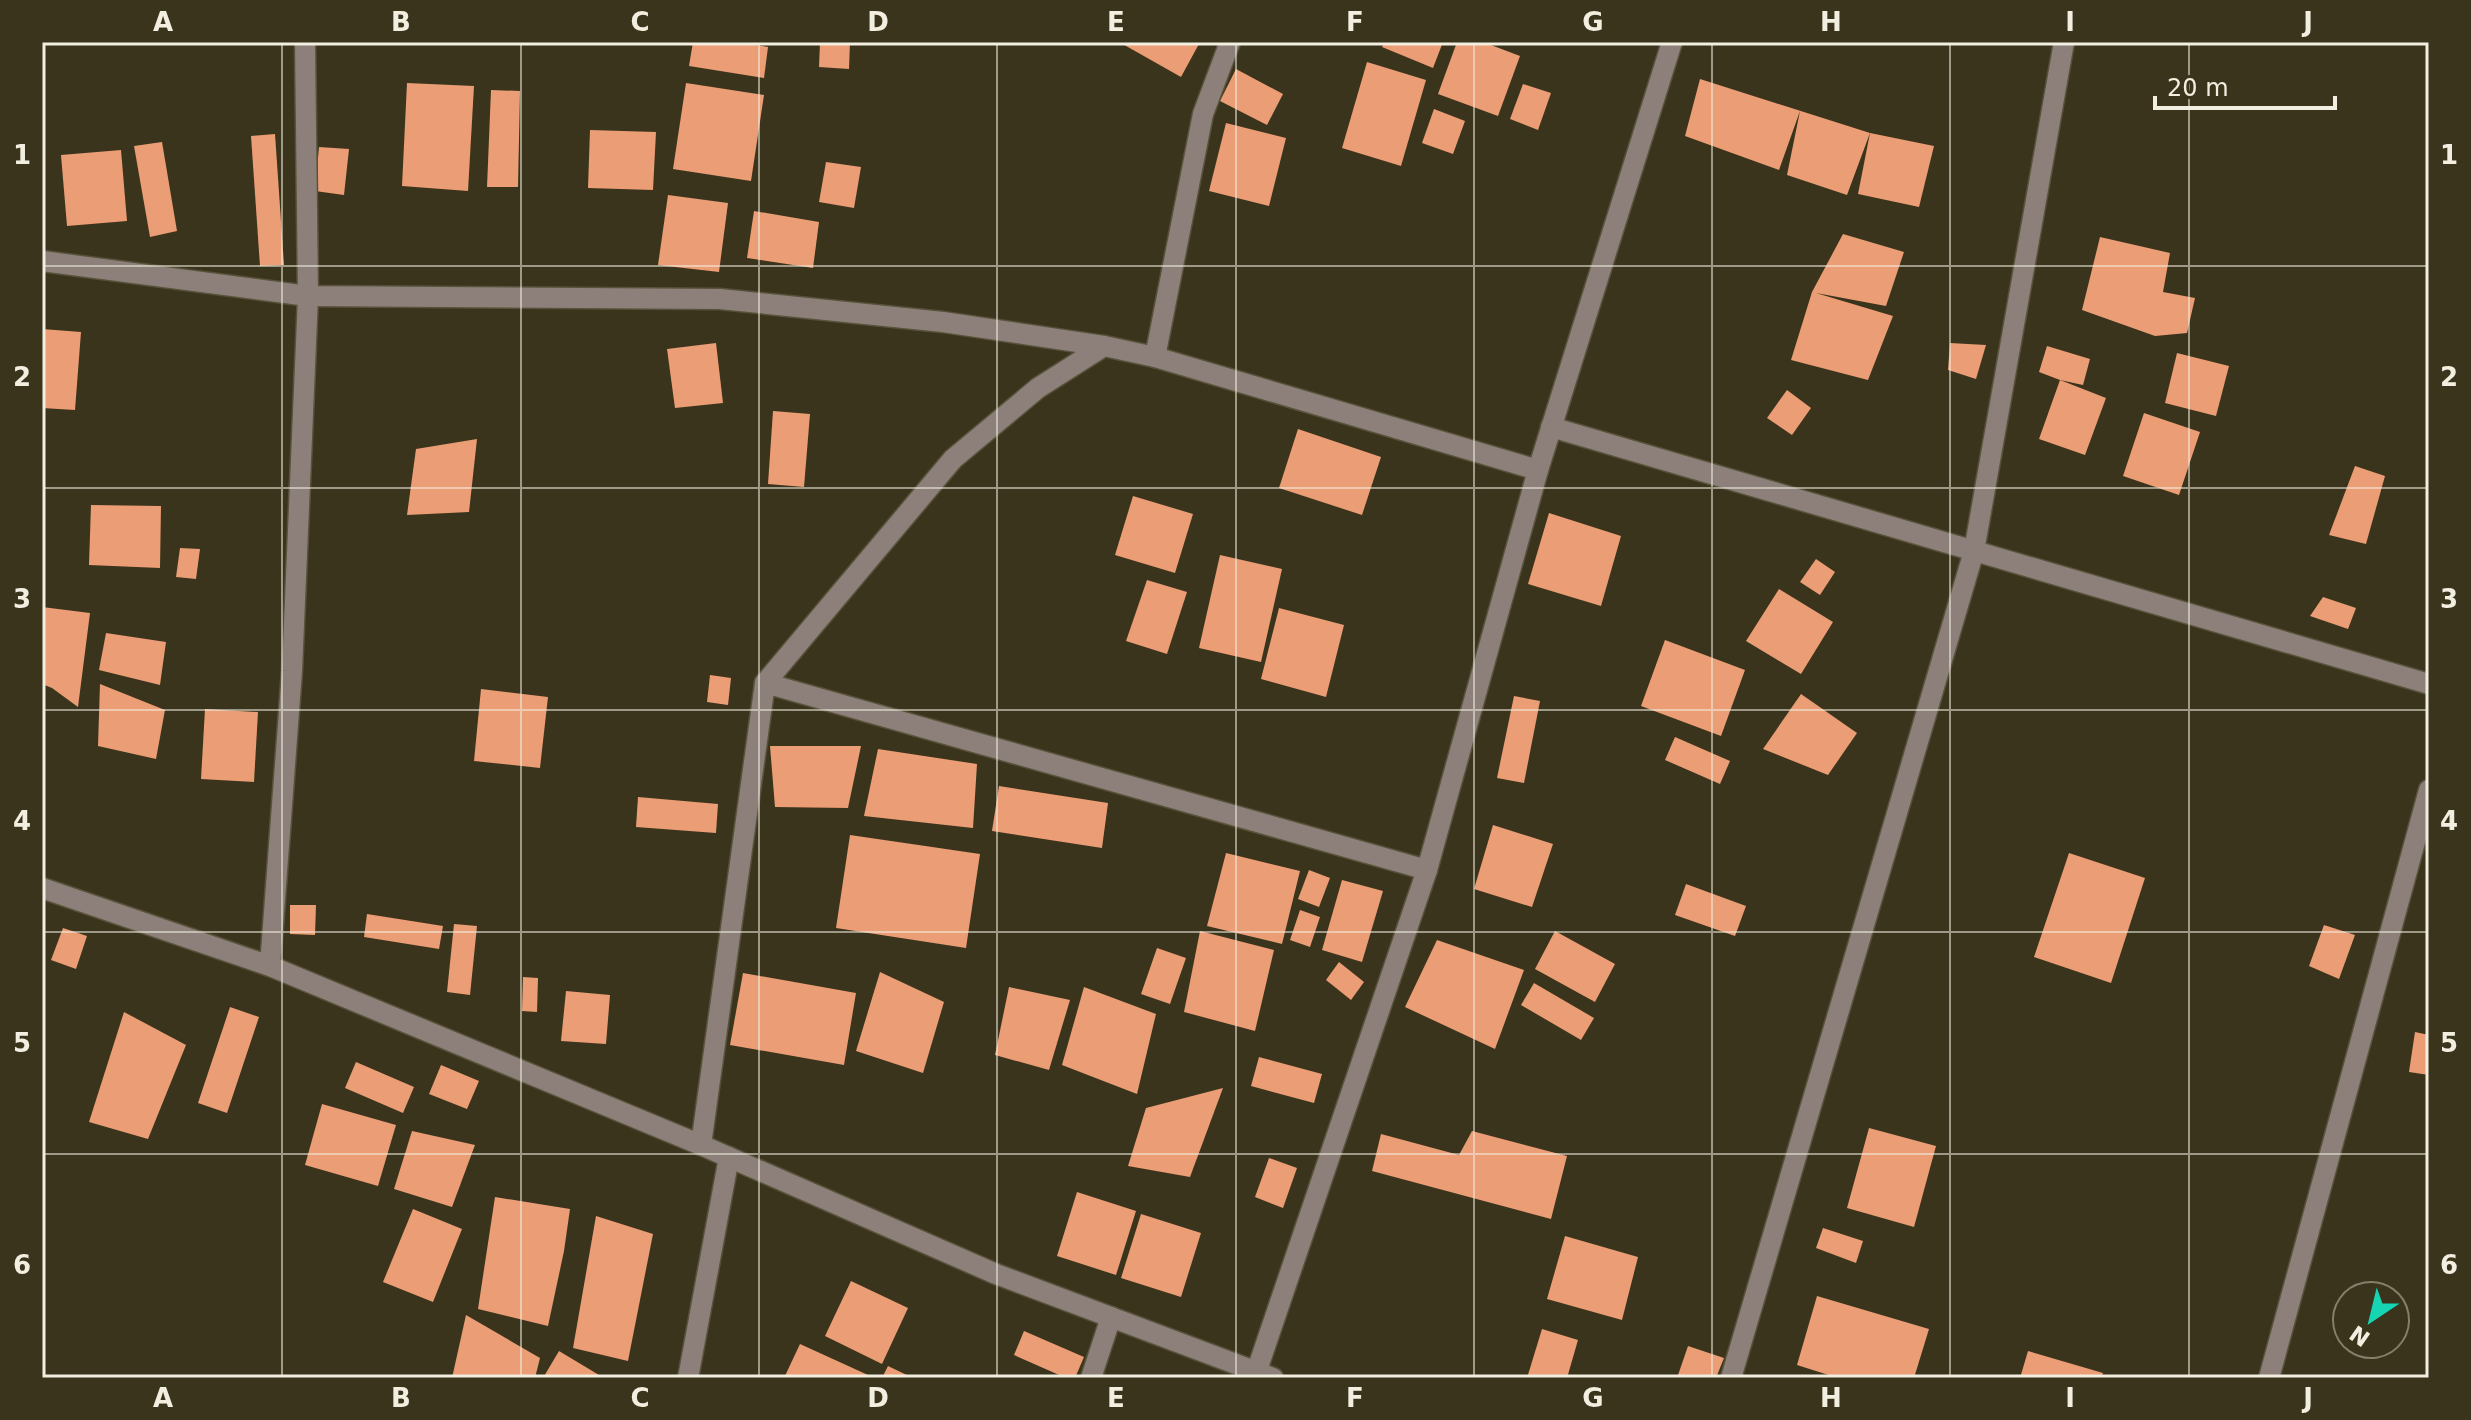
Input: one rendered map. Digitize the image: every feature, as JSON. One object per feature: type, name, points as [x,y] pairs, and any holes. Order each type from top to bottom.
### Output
[{"type":"street","points":[[270,966],[292,671],[308,296],[305,42]]},
{"type":"street","points":[[1155,357],[1203,114],[1230,42]]},
{"type":"street","points":[[42,888],[270,966],[701,1145],[996,1274],[1264,1375],[1427,870],[1538,470],[1672,42]]},
{"type":"street","points":[[1731,1378],[1974,551],[2064,42]]},
{"type":"street","points":[[42,261],[308,296],[720,299],[943,322],[1104,346],[1155,357],[1538,470]]},
{"type":"street","points":[[701,1145],[765,683],[953,459],[1038,388],[1104,346]]},
{"type":"street","points":[[1551,427],[2429,684]]},
{"type":"street","points":[[765,683],[1427,870]]},
{"type":"street","points":[[2269,1378],[2429,790]]},
{"type":"street","points":[[688,1378],[729,1157]]},
{"type":"street","points":[[1091,1378],[1111,1317]]},
{"type":"building","points":[[693,42],[737,42],[768,47],[764,78],[689,66]]},
{"type":"building","points":[[820,42],[850,42],[849,69],[819,67]]},
{"type":"building","points":[[1119,42],[1200,42],[1181,77]]},
{"type":"building","points":[[1385,42],[1443,42],[1433,68],[1382,47]]},
{"type":"building","points":[[1457,42],[1483,42],[1520,56],[1498,116],[1438,94]]},
{"type":"building","points":[[1367,62],[1426,80],[1401,166],[1342,148]]},
{"type":"building","points":[[1236,69],[1283,94],[1267,125],[1220,101]]},
{"type":"building","points":[[1700,79],[1870,133],[1847,195],[1787,175],[1800,111],[1779,170],[1685,136]]},
{"type":"building","points":[[407,83],[474,86],[468,191],[402,186]]},
{"type":"building","points":[[686,83],[764,95],[751,181],[673,169]]},
{"type":"building","points":[[1523,84],[1551,93],[1538,130],[1510,119]]},
{"type":"building","points":[[491,90],[520,91],[518,187],[487,187]]},
{"type":"building","points":[[1434,109],[1465,121],[1453,154],[1422,143]]},
{"type":"building","points":[[1226,123],[1286,138],[1269,206],[1209,191]]},
{"type":"building","points":[[590,130],[656,132],[653,190],[588,188]]},
{"type":"building","points":[[1870,133],[1934,146],[1919,207],[1858,194]]},
{"type":"building","points":[[275,134],[284,265],[260,266],[251,136]]},
{"type":"building","points":[[162,142],[177,231],[150,237],[134,146]]},
{"type":"building","points":[[319,147],[349,149],[344,195],[315,191]]},
{"type":"building","points":[[121,150],[127,221],[67,226],[61,155]]},
{"type":"building","points":[[826,162],[861,167],[854,208],[819,202]]},
{"type":"building","points":[[668,195],[728,203],[719,272],[658,265]]},
{"type":"building","points":[[754,211],[819,222],[813,268],[747,258]]},
{"type":"building","points":[[1843,234],[1904,252],[1886,306],[1816,293],[1893,316],[1868,380],[1791,360],[1812,292]]},
{"type":"building","points":[[2100,237],[2170,253],[2163,292],[2195,298],[2187,333],[2155,336],[2082,310]]},
{"type":"building","points":[[42,329],[81,332],[75,410],[42,408]]},
{"type":"building","points":[[716,343],[723,403],[675,408],[667,349]]},
{"type":"building","points":[[1950,343],[1986,345],[1976,379],[1948,370]]},
{"type":"building","points":[[2047,346],[2090,359],[2083,385],[2039,372]]},
{"type":"building","points":[[2177,353],[2229,366],[2216,416],[2165,403]]},
{"type":"building","points":[[2060,380],[2106,398],[2085,455],[2039,439]]},
{"type":"building","points":[[1787,390],[1811,408],[1792,435],[1767,418]]},
{"type":"building","points":[[773,411],[810,414],[804,487],[768,484]]},
{"type":"building","points":[[2144,413],[2200,432],[2179,495],[2123,476]]},
{"type":"building","points":[[1298,429],[1381,457],[1362,515],[1279,488]]},
{"type":"building","points":[[477,439],[469,512],[407,515],[416,449]]},
{"type":"building","points":[[2355,466],[2385,476],[2366,544],[2329,535]]},
{"type":"building","points":[[1133,496],[1193,514],[1175,573],[1115,555]]},
{"type":"building","points":[[91,505],[161,506],[160,568],[89,565]]},
{"type":"building","points":[[1549,513],[1621,536],[1601,606],[1528,584]]},
{"type":"building","points":[[180,548],[200,549],[196,579],[176,577]]},
{"type":"building","points":[[1220,555],[1282,569],[1261,662],[1199,648]]},
{"type":"building","points":[[1816,559],[1835,572],[1820,595],[1800,582]]},
{"type":"building","points":[[1147,580],[1187,592],[1167,654],[1126,641]]},
{"type":"building","points":[[1779,589],[1833,622],[1801,674],[1746,641]]},
{"type":"building","points":[[2323,597],[2356,608],[2348,629],[2310,616]]},
{"type":"building","points":[[42,607],[90,613],[78,707],[42,684]]},
{"type":"building","points":[[1279,608],[1344,625],[1326,697],[1261,679]]},
{"type":"building","points":[[106,633],[166,642],[160,685],[99,670]]},
{"type":"building","points":[[1665,640],[1745,670],[1721,736],[1641,706]]},
{"type":"building","points":[[710,675],[731,678],[728,705],[707,702]]},
{"type":"building","points":[[100,684],[165,710],[156,759],[98,746]]},
{"type":"building","points":[[481,689],[548,697],[540,768],[474,761]]},
{"type":"building","points":[[1801,694],[1857,733],[1828,775],[1763,749]]},
{"type":"building","points":[[1514,696],[1540,701],[1524,783],[1497,778]]},
{"type":"building","points":[[205,709],[258,712],[254,782],[201,779]]},
{"type":"building","points":[[1675,737],[1730,761],[1720,784],[1665,760]]},
{"type":"building","points":[[770,746],[861,746],[848,808],[775,807]]},
{"type":"building","points":[[878,749],[977,764],[973,828],[864,816]]},
{"type":"building","points":[[999,786],[1108,803],[1102,848],[992,831]]},
{"type":"building","points":[[638,797],[718,804],[716,833],[636,827]]},
{"type":"building","points":[[1493,825],[1553,844],[1532,907],[1474,889]]},
{"type":"building","points":[[850,835],[980,854],[966,948],[836,928]]},
{"type":"building","points":[[1226,853],[1300,871],[1282,944],[1207,926]]},
{"type":"building","points":[[2069,853],[2145,878],[2111,983],[2034,957]]},
{"type":"building","points":[[1309,870],[1330,878],[1319,907],[1298,899]]},
{"type":"building","points":[[1342,880],[1383,891],[1362,962],[1322,950]]},
{"type":"building","points":[[1686,884],[1746,906],[1735,936],[1675,915]]},
{"type":"building","points":[[290,905],[316,905],[315,935],[290,934]]},
{"type":"building","points":[[1300,910],[1320,917],[1310,947],[1290,940]]},
{"type":"building","points":[[367,914],[443,926],[439,949],[364,937]]},
{"type":"building","points":[[454,924],[477,926],[470,995],[447,992]]},
{"type":"building","points":[[2324,925],[2355,935],[2339,979],[2309,966]]},
{"type":"building","points":[[63,928],[87,936],[76,969],[51,960]]},
{"type":"building","points":[[1200,931],[1274,950],[1255,1031],[1184,1012]]},
{"type":"building","points":[[1555,931],[1615,964],[1595,1002],[1535,969]]},
{"type":"building","points":[[1437,940],[1524,970],[1495,1049],[1405,1007]]},
{"type":"building","points":[[1157,948],[1186,958],[1170,1004],[1141,994]]},
{"type":"building","points":[[1339,962],[1364,982],[1351,1000],[1326,980]]},
{"type":"building","points":[[880,972],[944,1002],[923,1073],[856,1051]]},
{"type":"building","points":[[743,973],[856,993],[844,1065],[730,1045]]},
{"type":"building","points":[[523,977],[538,978],[537,1012],[522,1011]]},
{"type":"building","points":[[1534,983],[1594,1018],[1581,1040],[1521,1005]]},
{"type":"building","points":[[1009,987],[1070,1000],[1049,1070],[995,1055]]},
{"type":"building","points":[[1084,987],[1156,1014],[1137,1094],[1062,1065]]},
{"type":"building","points":[[566,991],[610,995],[606,1044],[561,1041]]},
{"type":"building","points":[[230,1007],[259,1017],[227,1113],[198,1103]]},
{"type":"building","points":[[124,1012],[186,1045],[148,1139],[89,1122]]},
{"type":"building","points":[[2415,1032],[2429,1035],[2429,1075],[2409,1072]]},
{"type":"building","points":[[1259,1057],[1322,1074],[1314,1103],[1251,1086]]},
{"type":"building","points":[[356,1062],[414,1087],[403,1113],[345,1088]]},
{"type":"building","points":[[441,1065],[479,1081],[467,1109],[429,1094]]},
{"type":"building","points":[[1223,1088],[1190,1177],[1128,1166],[1146,1108]]},
{"type":"building","points":[[322,1104],[396,1125],[378,1186],[305,1165]]},
{"type":"building","points":[[1869,1128],[1936,1146],[1914,1227],[1847,1208]]},
{"type":"building","points":[[412,1131],[475,1145],[452,1207],[394,1189]]},
{"type":"building","points":[[1472,1131],[1567,1156],[1551,1219],[1372,1171],[1381,1134],[1459,1155]]},
{"type":"building","points":[[1269,1158],[1297,1168],[1283,1208],[1255,1197]]},
{"type":"building","points":[[1077,1192],[1136,1211],[1116,1275],[1057,1256]]},
{"type":"building","points":[[495,1197],[570,1209],[548,1326],[478,1309]]},
{"type":"building","points":[[413,1209],[462,1229],[433,1302],[383,1282]]},
{"type":"building","points":[[1141,1214],[1201,1233],[1181,1297],[1121,1278]]},
{"type":"building","points":[[596,1216],[653,1234],[628,1361],[573,1348]]},
{"type":"building","points":[[1823,1228],[1863,1241],[1856,1263],[1816,1248]]},
{"type":"building","points":[[1565,1236],[1638,1257],[1622,1320],[1547,1299]]},
{"type":"building","points":[[851,1281],[908,1308],[882,1364],[825,1336]]},
{"type":"building","points":[[1817,1296],[1929,1329],[1914,1378],[1838,1378],[1797,1365]]},
{"type":"building","points":[[466,1315],[540,1358],[535,1378],[452,1378]]},
{"type":"building","points":[[1542,1329],[1578,1340],[1567,1378],[1527,1378]]},
{"type":"building","points":[[1024,1331],[1084,1357],[1075,1378],[1066,1378],[1014,1355]]},
{"type":"building","points":[[800,1344],[868,1375],[866,1378],[784,1378]]},
{"type":"building","points":[[1688,1346],[1724,1358],[1716,1378],[1677,1378]]},
{"type":"building","points":[[559,1351],[604,1378],[543,1378]]},
{"type":"building","points":[[2028,1351],[2103,1373],[2101,1378],[2020,1378]]},
{"type":"building","points":[[888,1366],[913,1378],[882,1378]]}]
